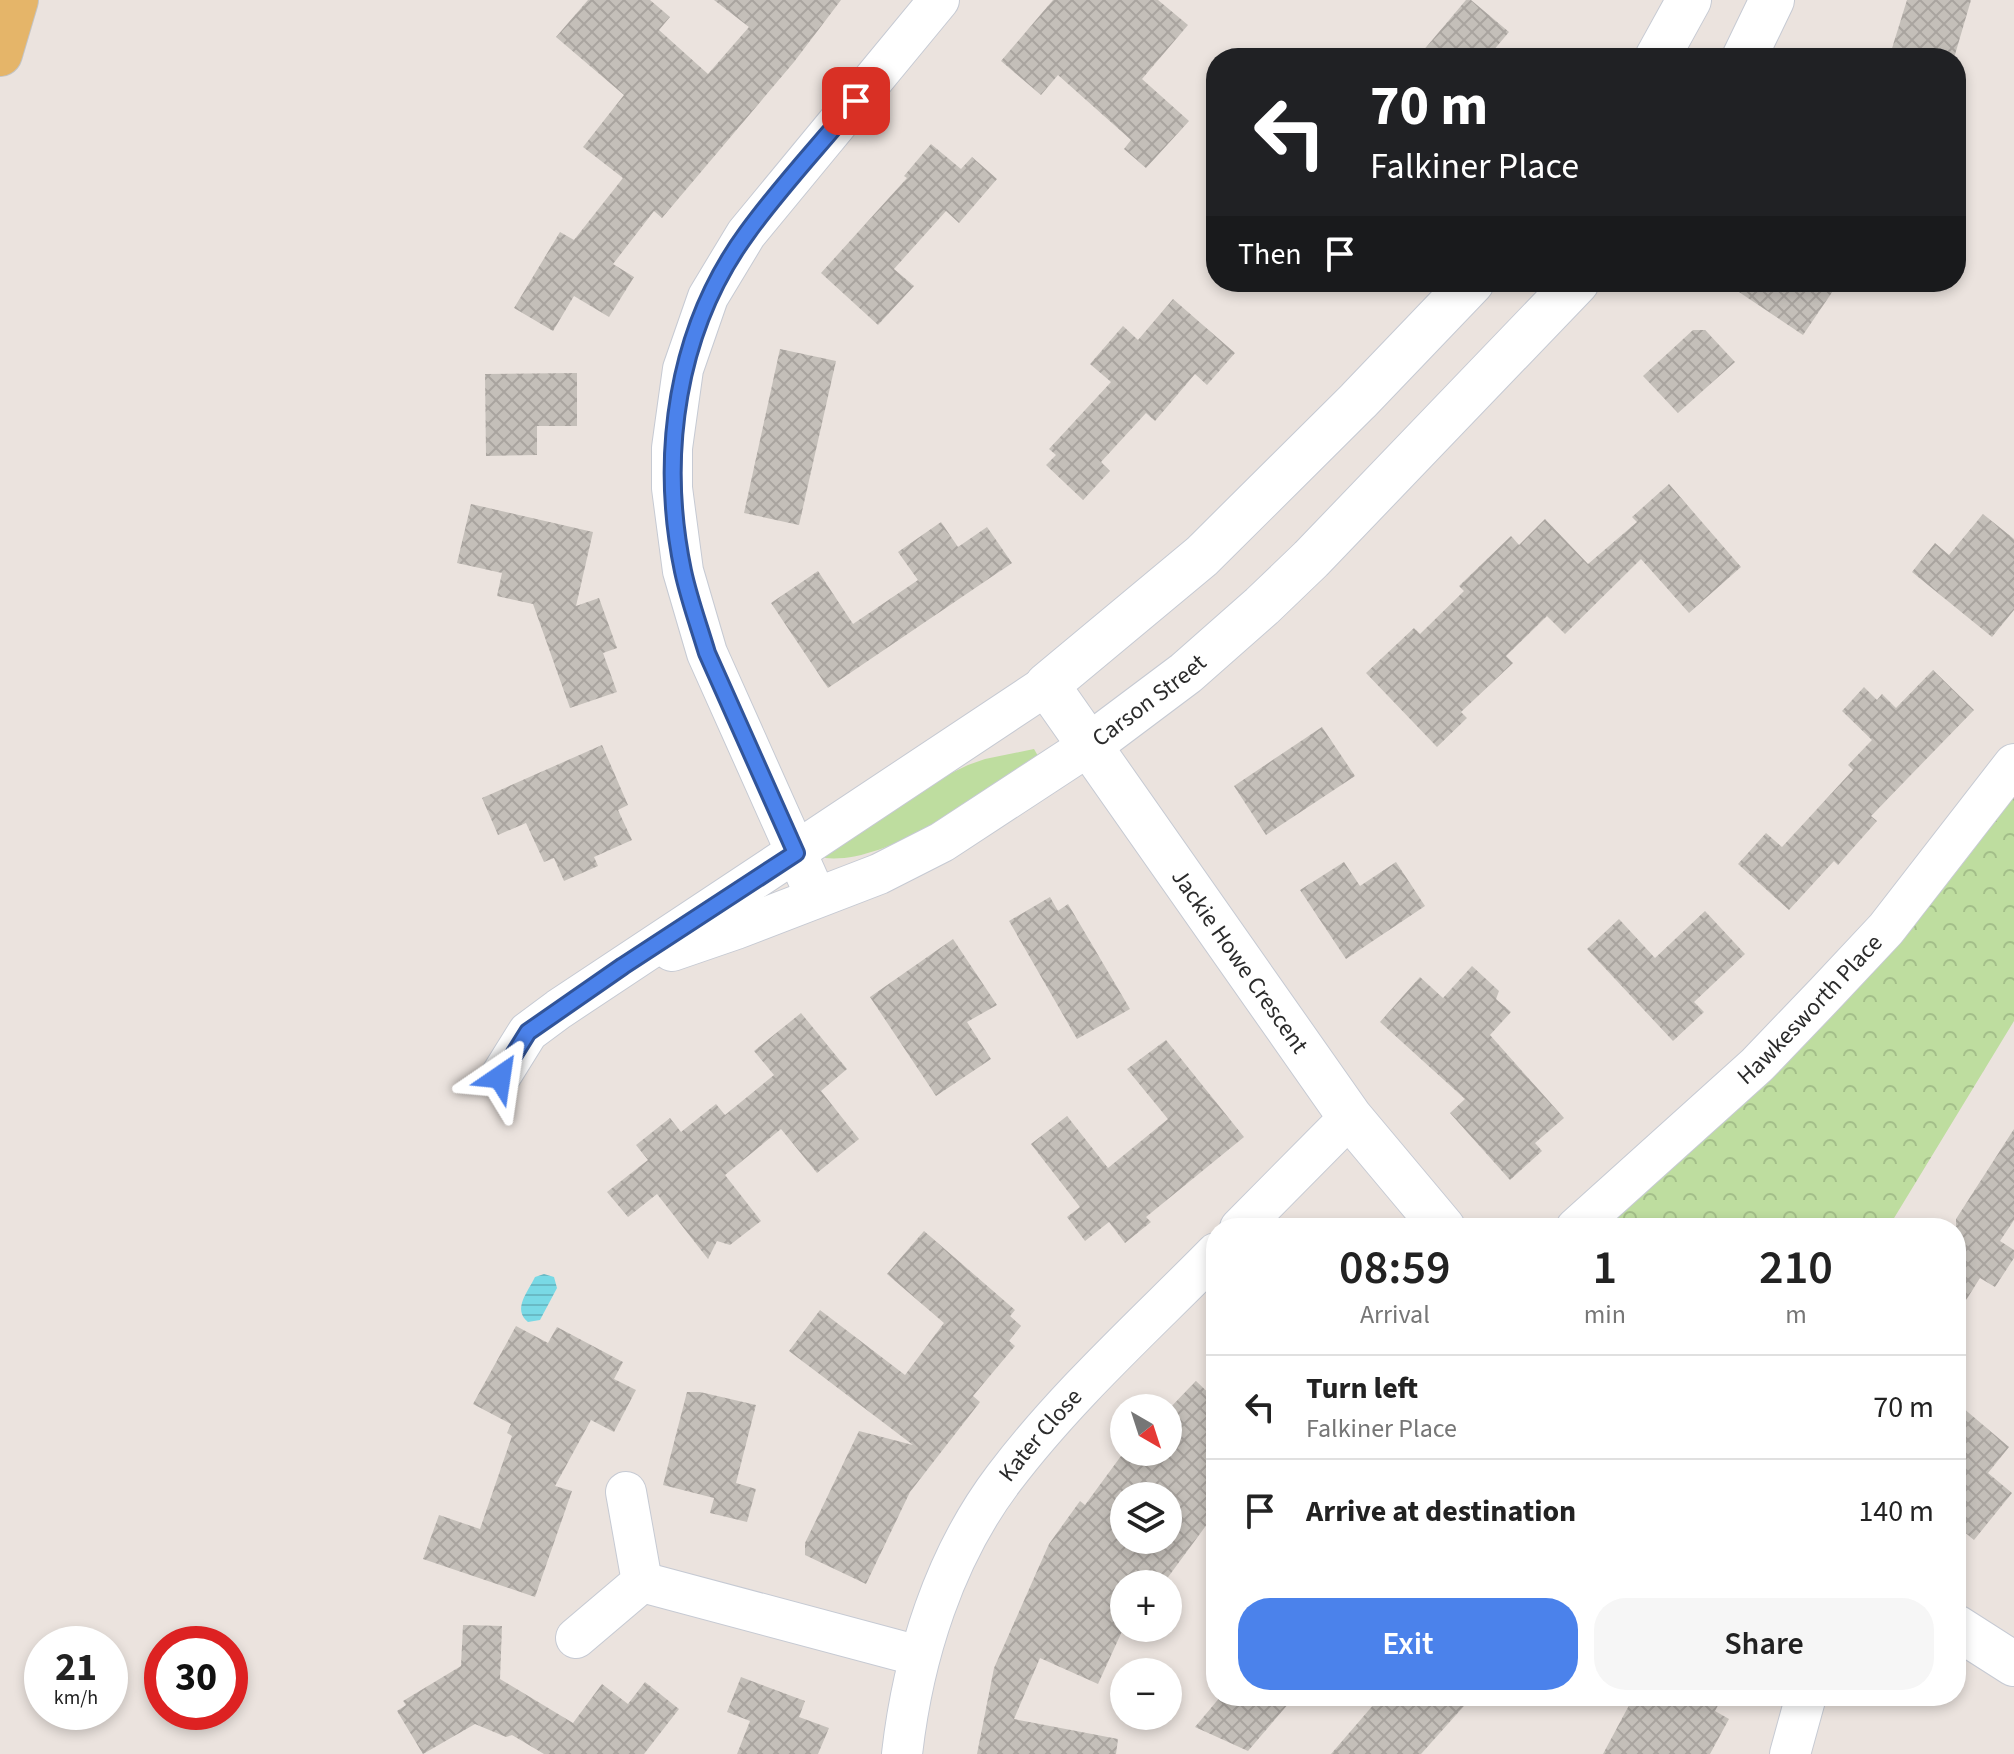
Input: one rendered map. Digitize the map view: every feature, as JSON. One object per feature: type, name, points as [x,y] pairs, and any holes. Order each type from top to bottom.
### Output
[{"type":"main road","points":[[0,54],[16,0]]},
{"type":"street","points":[[816,897],[707,653],[683,571],[672,488],[672,448],[683,369],[708,297],[746,234],[939,0]]},
{"type":"street","points":[[1663,48],[1689,0]]},
{"type":"street","points":[[1749,48],[1772,0]]},
{"type":"street","name":"Carson Street","points":[[500,1077],[528,1032],[619,968],[1047,685],[1202,556],[1462,292]]},
{"type":"street","name":"Carson Street","points":[[619,968],[736,929],[879,874],[942,842],[1090,745],[1186,673],[1262,606],[1567,292]]},
{"type":"street","name":"Jackie Howe Crescent","points":[[1047,685],[1350,1117],[1435,1218]]},
{"type":"street","name":"Hawkesworth Place","points":[[1587,1218],[1746,1075],[1826,993],[1886,929],[2014,764]]},
{"type":"street","points":[[1250,1218],[1350,1117]]},
{"type":"street","name":"Kater Close","points":[[902,1754],[908,1703],[919,1656],[954,1563],[977,1520],[1003,1479],[1065,1406],[1206,1263]]},
{"type":"street","points":[[626,1492],[642,1582]]},
{"type":"street","points":[[642,1582],[919,1656]]},
{"type":"street","points":[[576,1638],[642,1582]]},
{"type":"street","points":[[1966,1633],[2014,1664]]},
{"type":"street","points":[[1790,1754],[1803,1706]]},
{"type":"green space","points":[[1034,749],[1038,756],[936,823],[878,850],[850,857],[825,858],[826,852],[941,778],[985,759]]},
{"type":"green space","points":[[2014,793],[2014,1021],[1894,1218],[1613,1218],[1820,1022],[1923,912]]},
{"type":"water","points":[[544,1274],[554,1277],[557,1288],[540,1320],[528,1322],[521,1312],[523,1300],[535,1277]]},
{"type":"building","points":[[588,0],[650,0],[670,17],[659,30],[708,74],[749,27],[714,0],[841,0],[794,62],[662,218],[654,211],[613,264],[634,277],[609,317],[574,296],[553,331],[514,308],[560,232],[574,240],[623,178],[583,147],[624,95],[556,37]]},
{"type":"building","points":[[1053,0],[1158,0],[1188,25],[1142,79],[1189,121],[1146,168],[1124,149],[1131,140],[1058,75],[1041,95],[1001,61]]},
{"type":"building","points":[[1466,0],[1471,0],[1509,32],[1495,48],[1425,48]]},
{"type":"building","points":[[1907,0],[1971,0],[1957,48],[1892,48]]},
{"type":"building","points":[[931,144],[961,169],[972,157],[997,179],[959,223],[946,211],[894,269],[914,286],[878,325],[821,273],[907,178],[904,176]]},
{"type":"building","points":[[1739,292],[1832,292],[1803,335]]},
{"type":"building","points":[[1173,299],[1235,353],[1207,385],[1195,374],[1155,421],[1146,413],[1101,462],[1110,471],[1083,500],[1046,465],[1056,455],[1049,449],[1111,382],[1090,364],[1123,326],[1138,340]]},
{"type":"building","points":[[1693,330],[1705,330],[1735,362],[1678,413],[1643,376]]},
{"type":"building","points":[[780,349],[836,361],[799,525],[744,513]]},
{"type":"building","points":[[577,373],[577,426],[537,426],[537,455],[486,456],[485,374]]},
{"type":"building","points":[[1669,484],[1741,567],[1689,613],[1641,559],[1565,634],[1547,616],[1506,656],[1513,663],[1461,712],[1467,718],[1437,747],[1366,673],[1414,628],[1420,634],[1464,591],[1459,586],[1511,536],[1519,545],[1545,519],[1588,564],[1637,522],[1632,517]]},
{"type":"building","points":[[471,504],[593,532],[576,606],[599,598],[617,648],[603,653],[617,692],[570,708],[533,604],[497,596],[502,573],[457,563]]},
{"type":"building","points":[[1983,514],[2014,539],[2014,610],[1992,637],[1912,572],[1935,543],[1949,555]]},
{"type":"building","points":[[941,522],[958,547],[987,527],[1012,563],[828,688],[771,603],[818,571],[853,624],[918,580],[898,552]]},
{"type":"building","points":[[1933,670],[1974,710],[1871,816],[1877,821],[1838,865],[1834,861],[1789,910],[1738,864],[1766,833],[1782,847],[1853,770],[1848,765],[1872,740],[1842,711],[1864,687],[1877,700],[1882,694],[1896,708]]},
{"type":"building","points":[[1322,727],[1355,776],[1266,835],[1234,786]]},
{"type":"building","points":[[602,745],[628,805],[618,810],[632,840],[594,857],[598,866],[564,881],[554,858],[544,862],[526,823],[498,835],[482,798]]},
{"type":"building","points":[[1344,862],[1360,886],[1396,862],[1425,906],[1346,959],[1300,890]]},
{"type":"building","points":[[1050,897],[1058,911],[1068,904],[1130,1009],[1077,1039],[1009,921]]},
{"type":"building","points":[[1705,911],[1745,954],[1694,1002],[1704,1012],[1673,1041],[1587,949],[1619,919],[1655,958]]},
{"type":"building","points":[[953,939],[997,1005],[967,1022],[991,1059],[936,1096],[870,997]]},
{"type":"building","points":[[1472,966],[1499,991],[1496,999],[1511,1012],[1490,1035],[1564,1118],[1535,1143],[1542,1151],[1510,1180],[1450,1113],[1465,1099],[1380,1022],[1420,977],[1443,998]]},
{"type":"building","points":[[801,1013],[847,1069],[821,1091],[859,1139],[817,1173],[781,1129],[725,1175],[761,1221],[730,1245],[717,1241],[708,1259],[657,1194],[628,1217],[607,1192],[648,1160],[636,1145],[670,1118],[681,1132],[716,1104],[725,1115],[774,1075],[754,1051]]},
{"type":"building","points":[[1166,1040],[1244,1137],[1146,1217],[1151,1222],[1125,1243],[1109,1222],[1085,1241],[1067,1217],[1080,1207],[1031,1144],[1067,1116],[1108,1168],[1168,1119],[1127,1069]]},
{"type":"building","points":[[2014,1129],[2014,1220],[2000,1241],[2014,1250],[2014,1258],[1995,1287],[1980,1278],[1966,1300],[1966,1218],[1957,1218]]},
{"type":"building","points":[[924,1231],[1015,1310],[1010,1316],[1021,1326],[1009,1341],[1015,1346],[973,1396],[980,1402],[910,1492],[866,1584],[805,1555],[805,1543],[859,1431],[913,1445],[789,1351],[820,1310],[905,1375],[944,1323],[887,1274]]},
{"type":"building","points":[[516,1326],[548,1343],[557,1327],[623,1362],[614,1379],[636,1390],[614,1432],[591,1420],[555,1486],[572,1491],[535,1597],[423,1559],[439,1515],[480,1529],[512,1436],[507,1433],[511,1424],[473,1404]]},
{"type":"building","points":[[1196,1381],[1206,1390],[1206,1526],[1173,1570],[1110,1570],[1110,1642],[1117,1642],[1098,1684],[1040,1658],[1014,1719],[1118,1739],[1116,1754],[977,1754],[994,1668],[1049,1544],[1080,1501],[1085,1505],[1114,1466],[1182,1466],[1182,1396]]},
{"type":"building","points":[[687,1392],[700,1392],[756,1405],[736,1483],[756,1489],[747,1522],[710,1513],[714,1498],[663,1485]]},
{"type":"building","points":[[1966,1410],[2009,1447],[1988,1473],[2012,1493],[1974,1540],[1966,1533]]},
{"type":"building","points":[[463,1625],[502,1626],[500,1679],[573,1723],[602,1684],[628,1704],[645,1682],[679,1709],[644,1754],[544,1754],[512,1735],[506,1737],[475,1724],[423,1754],[397,1711],[406,1705],[403,1701],[461,1666]]},
{"type":"building","points":[[741,1677],[805,1701],[799,1717],[829,1728],[818,1754],[737,1754],[750,1721],[727,1712]]},
{"type":"building","points":[[1213,1706],[1286,1706],[1248,1751],[1195,1727]]},
{"type":"building","points":[[1372,1706],[1464,1706],[1421,1754],[1331,1754]]},
{"type":"building","points":[[1629,1706],[1718,1706],[1715,1711],[1729,1719],[1710,1754],[1603,1754]]},
{"type":"route","points":[[500,1077],[528,1032],[796,853],[707,653],[683,571],[672,488],[672,448],[683,369],[708,297],[746,234],[856,101]]}]
